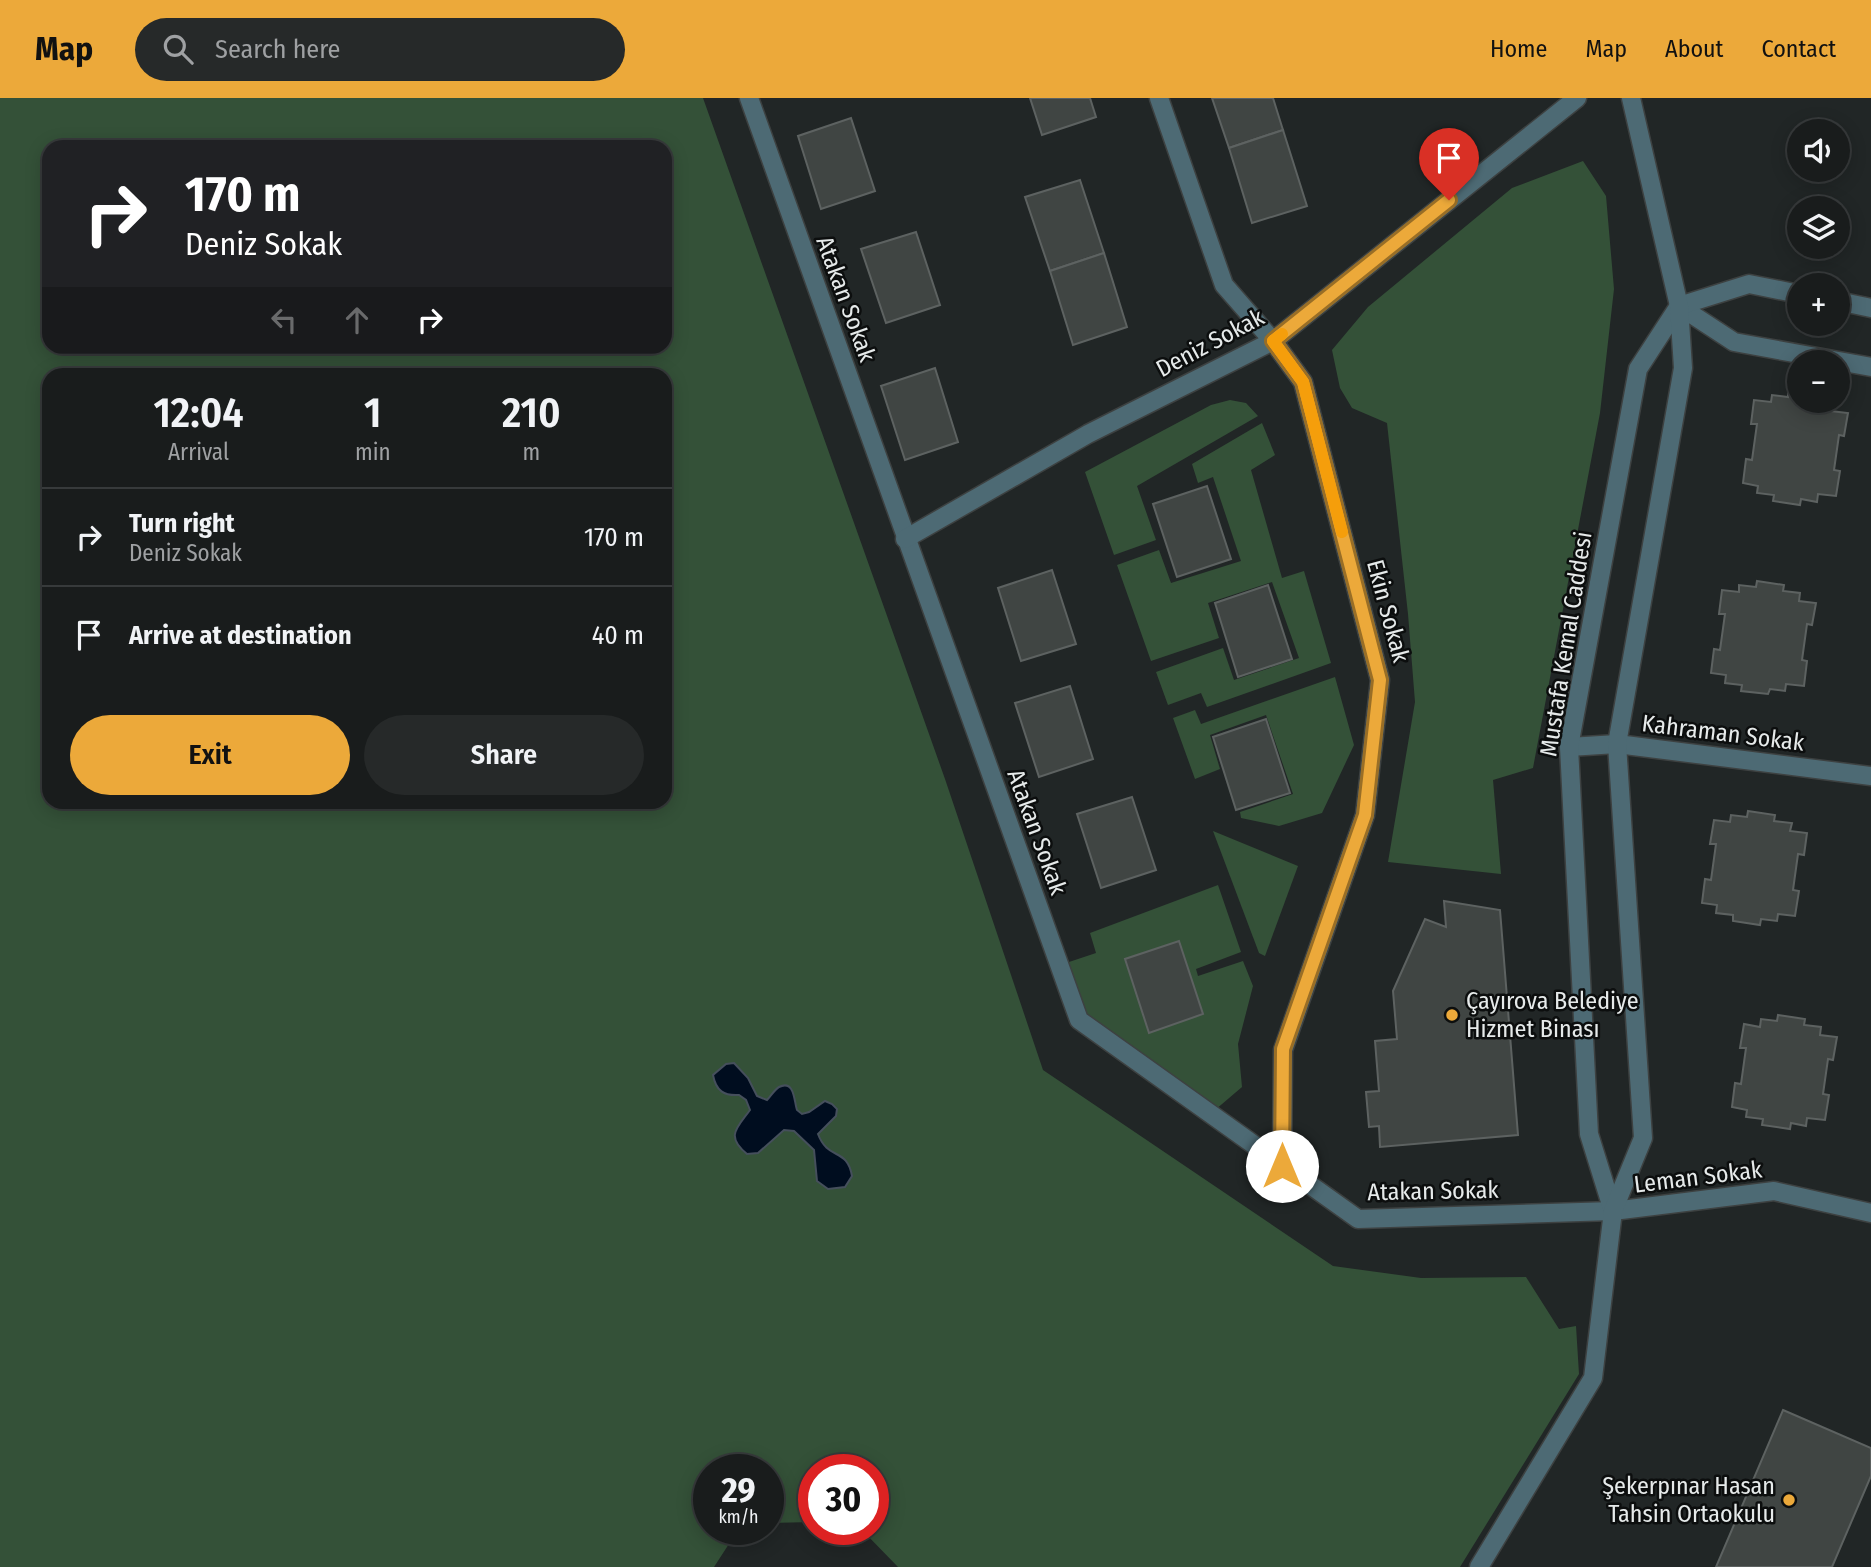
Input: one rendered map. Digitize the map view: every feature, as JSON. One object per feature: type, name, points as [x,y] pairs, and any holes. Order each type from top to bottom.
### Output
[{"type":"street","name":"Atakan Sokak","points":[[748,98],[1079,1020],[1358,1219],[1613,1211]]},
{"type":"street","name":"Ekin Sokak","points":[[1159,98],[1224,285],[1273,341],[1303,382],[1380,680],[1365,815],[1283,1049],[1282,1166]]},
{"type":"street","name":"Deniz Sokak","points":[[905,539],[1088,434],[1273,341],[1577,98]]},
{"type":"street","name":"Mustafa Kemal Caddesi","points":[[1479,1567],[1593,1378],[1613,1211],[1643,1138],[1617,744],[1683,368],[1679,306],[1631,98]]},
{"type":"street","points":[[1679,306],[1749,284],[1787,292]]},
{"type":"street","points":[[1850,304],[1871,308]]},
{"type":"street","name":"Mustafa Kemal Caddesi","points":[[1613,1211],[1589,1134],[1569,747],[1638,369],[1679,306]]},
{"type":"street","points":[[1679,306],[1734,342],[1871,367]]},
{"type":"street","name":"Kahraman Sokak","points":[[1569,747],[1617,744],[1871,776]]},
{"type":"street","name":"Leman Sokak","points":[[1613,1211],[1774,1191],[1871,1213]]},
{"type":"green space","points":[[0,98],[703,98],[945,779],[1043,1070],[1333,1266],[1421,1278],[1526,1277],[1559,1329],[1576,1326],[1579,1374],[1460,1567],[898,1567],[877,1545],[889,1545],[889,1454],[798,1454],[798,1522],[784,1523],[784,1454],[693,1454],[693,1545],[728,1545],[714,1567],[0,1567]]},
{"type":"green space","points":[[1583,161],[1606,196],[1614,289],[1600,413],[1533,768],[1493,780],[1501,874],[1388,862],[1415,702],[1408,614],[1387,423],[1352,408],[1340,388],[1332,350],[1368,307],[1512,188]]},
{"type":"green space","points":[[1230,400],[1246,403],[1258,416],[1137,486],[1156,540],[1114,555],[1085,472],[1211,405]]},
{"type":"green space","points":[[1262,423],[1275,455],[1251,470],[1282,578],[1304,571],[1331,663],[1207,707],[1201,693],[1168,705],[1156,672],[1223,648],[1234,680],[1299,658],[1272,582],[1208,603],[1219,638],[1151,661],[1117,565],[1159,550],[1171,583],[1241,561],[1213,477],[1198,483],[1192,464]]},
{"type":"green space","points":[[1335,677],[1354,745],[1322,813],[1279,826],[1241,818],[1240,812],[1293,794],[1266,715],[1210,735],[1220,769],[1195,779],[1173,718],[1195,710],[1201,724]]},
{"type":"green space","points":[[1213,831],[1298,866],[1265,956],[1259,953]]},
{"type":"green space","points":[[1218,885],[1241,952],[1196,969],[1198,976],[1243,961],[1253,986],[1238,1044],[1242,1087],[1215,1110],[1085,1014],[1066,963],[1096,953],[1090,933]]},
{"type":"water","points":[[734,1063],[748,1078],[757,1096],[767,1100],[784,1085],[791,1089],[797,1110],[802,1114],[825,1101],[837,1109],[836,1116],[818,1134],[827,1148],[842,1157],[850,1167],[852,1176],[845,1187],[828,1189],[817,1181],[814,1150],[794,1131],[784,1130],[758,1153],[747,1154],[740,1148],[735,1132],[750,1110],[746,1100],[739,1095],[729,1095],[719,1089],[713,1075],[726,1064]]},
{"type":"building","points":[[1030,98],[1090,98],[1096,117],[1042,135]]},
{"type":"building","points":[[1212,98],[1273,98],[1283,130],[1229,148]]},
{"type":"building","points":[[851,118],[875,191],[821,209],[798,136]]},
{"type":"building","points":[[1283,130],[1307,206],[1252,223],[1229,148]]},
{"type":"building","points":[[1080,180],[1104,253],[1050,271],[1025,197]]},
{"type":"building","points":[[916,232],[940,305],[886,323],[861,249]]},
{"type":"building","points":[[1104,253],[1127,327],[1073,345],[1050,271]]},
{"type":"building","points":[[935,368],[958,442],[905,460],[881,386]]},
{"type":"building","points":[[1772,395],[1787,397],[1787,413],[1848,413],[1844,436],[1839,435],[1834,470],[1840,471],[1836,496],[1818,494],[1817,502],[1801,499],[1800,505],[1773,501],[1774,495],[1757,493],[1758,486],[1743,483],[1746,459],[1752,460],[1757,424],[1751,424],[1754,400],[1771,402]]},
{"type":"building","points":[[1207,486],[1231,559],[1177,577],[1153,504]]},
{"type":"building","points":[[1052,570],[1076,644],[1021,661],[998,588]]},
{"type":"building","points":[[1757,581],[1784,585],[1783,591],[1800,593],[1799,601],[1816,603],[1812,625],[1807,624],[1802,660],[1807,661],[1804,686],[1786,684],[1785,691],[1770,689],[1768,694],[1741,691],[1742,685],[1725,683],[1726,675],[1711,673],[1714,649],[1720,650],[1725,614],[1719,614],[1722,590],[1739,592],[1739,585],[1756,587]]},
{"type":"building","points":[[1268,585],[1292,659],[1238,677],[1215,603]]},
{"type":"building","points":[[1070,686],[1093,759],[1039,777],[1015,703]]},
{"type":"building","points":[[1266,719],[1290,793],[1236,810],[1213,737]]},
{"type":"building","points":[[1132,797],[1156,870],[1101,888],[1077,814]]},
{"type":"building","points":[[1748,811],[1775,815],[1774,821],[1792,823],[1790,831],[1807,833],[1804,855],[1798,854],[1793,890],[1799,891],[1795,916],[1778,914],[1777,921],[1761,919],[1760,925],[1733,921],[1733,915],[1716,913],[1717,905],[1702,903],[1705,879],[1711,880],[1716,844],[1710,844],[1714,820],[1730,822],[1731,815],[1747,817]]},
{"type":"building","name":"Çayırova Belediye Hizmet Binası","points":[[1444,901],[1500,910],[1518,1135],[1380,1147],[1379,1126],[1369,1127],[1366,1092],[1379,1091],[1375,1041],[1397,1039],[1393,991],[1425,919],[1446,927]]},
{"type":"building","points":[[1179,941],[1203,1014],[1149,1033],[1125,959]]},
{"type":"building","points":[[1778,1015],[1805,1019],[1804,1025],[1821,1027],[1820,1035],[1837,1037],[1833,1060],[1828,1059],[1823,1094],[1829,1095],[1825,1120],[1807,1118],[1806,1126],[1791,1123],[1790,1129],[1762,1125],[1763,1119],[1746,1117],[1747,1110],[1732,1107],[1735,1083],[1741,1084],[1746,1048],[1740,1048],[1744,1024],[1760,1027],[1761,1019],[1777,1021]]},
{"type":"building","points":[[1783,1410],[1871,1448],[1871,1476],[1832,1567],[1716,1567]]},
{"type":"slow traffic","points":[[1282,334],[1273,341],[1303,382],[1342,532]]},
{"type":"place","name":"Çayırova Belediye Hizmet Binası","points":[[1452,1015]]},
{"type":"place","name":"Şekerpınar Hasan Tahsin Ortaokulu","points":[[1789,1500]]},
{"type":"route","points":[[1282,1166],[1283,1049],[1365,815],[1380,680],[1303,382],[1273,341],[1449,200]]}]
